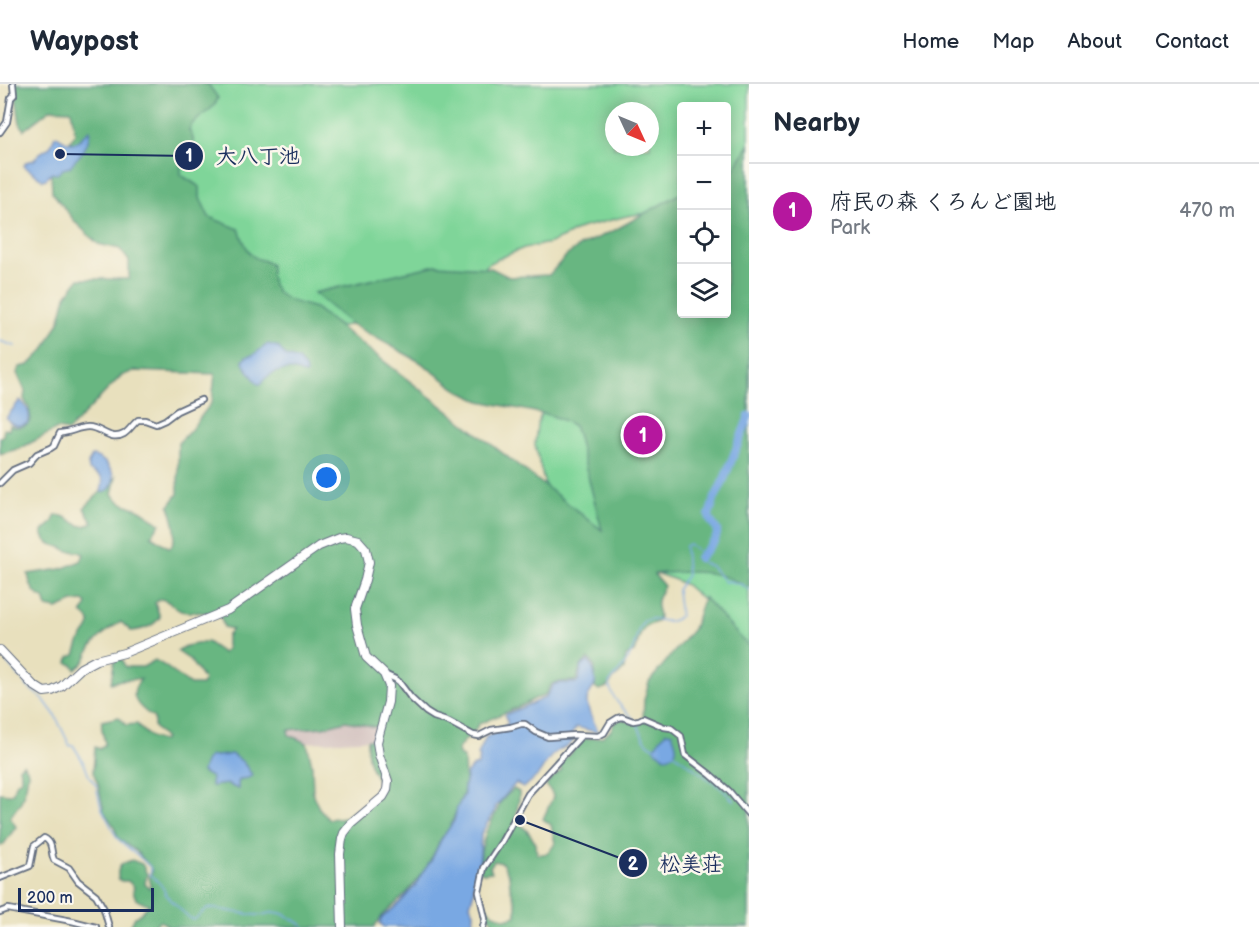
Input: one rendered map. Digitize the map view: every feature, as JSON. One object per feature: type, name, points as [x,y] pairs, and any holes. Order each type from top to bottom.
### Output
[{"type":"main road","points":[[0,650],[33,685],[44,692],[52,692],[81,668],[96,660],[123,653],[228,610],[313,549],[339,538],[357,540],[366,549],[368,566],[355,609],[355,618],[366,657],[384,674],[389,686],[389,697],[378,738],[379,755],[388,778],[388,786],[383,797],[344,832],[340,854],[342,927]]},
{"type":"street","points":[[0,132],[7,122],[11,98],[14,95],[13,84]]},
{"type":"street","points":[[0,483],[13,470],[29,463],[37,454],[54,446],[60,433],[94,427],[107,435],[120,435],[138,420],[156,424],[201,400]]},
{"type":"street","points":[[384,674],[395,678],[426,712],[470,734],[479,736],[491,730],[525,724],[548,737],[598,736],[604,734],[610,723],[622,717],[633,721],[643,718],[671,728],[681,736],[685,755],[729,791],[749,815]]},
{"type":"street","points":[[483,927],[485,919],[479,892],[484,868],[528,794],[578,736]]},
{"type":"street","points":[[0,878],[30,866],[34,846],[44,838],[50,843],[54,860],[69,868],[78,880],[96,895],[105,909],[109,927]]},
{"type":"street","points":[[0,912],[8,909],[96,927]]},
{"type":"shaded area","points":[[345,721],[377,727],[375,739],[307,743],[289,735],[288,729],[323,727]]},
{"type":"green space","points":[[14,84],[208,84],[218,98],[214,106],[191,125],[189,130],[194,142],[181,165],[181,175],[200,187],[200,198],[209,217],[239,229],[245,244],[255,258],[271,265],[273,285],[282,296],[315,308],[602,530],[574,426],[550,415],[480,401],[467,395],[420,362],[351,324],[314,293],[436,265],[491,268],[509,277],[549,275],[566,256],[580,246],[615,230],[677,195],[677,318],[731,318],[731,173],[749,145],[749,590],[739,583],[716,574],[679,572],[654,574],[664,586],[657,601],[659,616],[657,622],[646,626],[634,652],[626,656],[624,669],[607,687],[599,690],[595,687],[595,668],[588,659],[581,666],[577,680],[555,683],[544,696],[479,724],[458,749],[459,755],[464,758],[465,780],[463,794],[450,827],[414,884],[374,927],[167,927],[160,921],[152,927],[130,927],[135,917],[149,904],[136,899],[134,887],[128,881],[121,881],[118,878],[118,871],[121,864],[132,860],[142,864],[147,874],[145,884],[149,888],[151,886],[149,877],[152,872],[137,852],[118,838],[114,826],[104,812],[93,772],[95,747],[100,749],[105,744],[102,721],[119,717],[126,725],[137,724],[151,737],[163,741],[165,739],[154,727],[154,718],[143,710],[134,696],[134,691],[141,679],[111,683],[114,663],[116,659],[122,659],[125,667],[143,667],[155,660],[190,685],[202,685],[204,680],[190,660],[177,651],[186,646],[207,642],[223,653],[227,649],[227,636],[232,629],[224,627],[221,618],[215,613],[181,611],[166,600],[160,599],[155,603],[160,617],[154,623],[143,629],[131,631],[121,622],[116,624],[99,638],[83,664],[75,669],[68,663],[69,657],[75,655],[89,627],[89,620],[82,613],[87,604],[84,601],[73,602],[57,609],[47,607],[44,598],[33,589],[28,574],[61,569],[81,561],[84,554],[67,551],[50,544],[42,532],[52,523],[56,515],[82,526],[93,523],[84,508],[116,477],[112,494],[121,502],[141,511],[160,524],[151,536],[170,548],[175,533],[169,506],[178,494],[178,443],[212,402],[215,374],[134,371],[121,376],[68,431],[57,429],[21,448],[0,454],[0,437],[3,436],[4,429],[9,430],[10,425],[24,426],[31,420],[29,408],[24,399],[25,391],[17,373],[20,367],[29,365],[44,350],[60,320],[66,296],[79,279],[129,279],[129,261],[120,249],[98,244],[76,223],[52,192],[51,171],[75,134],[71,110],[51,109],[24,130],[20,123]],"holes":[[[346,721],[377,727],[375,739],[367,740],[367,747],[370,764],[380,785],[368,802],[345,817],[329,819],[319,808],[313,795],[312,765],[307,743],[289,735],[288,730],[323,727]],[[231,754],[243,762],[252,775],[240,779],[238,789],[227,784],[211,786],[212,778],[203,773],[212,756]]]},
{"type":"green space","points":[[161,84],[749,84],[749,653],[705,602],[686,585],[643,569],[554,521],[535,445],[537,425],[559,371],[677,316],[731,318],[731,102],[677,102],[677,209],[627,216],[580,228],[550,243],[524,248],[488,264],[471,286],[356,323],[328,327],[307,326],[186,203]]},
{"type":"green space","points":[[704,597],[749,647],[749,927],[494,927],[491,918],[487,916],[485,905],[492,913],[506,919],[516,916],[516,904],[510,887],[509,875],[502,863],[494,861],[490,867],[492,872],[483,873],[480,870],[481,851],[486,832],[499,804],[514,789],[519,792],[515,821],[530,835],[537,854],[550,851],[555,843],[551,825],[543,819],[553,797],[546,785],[562,770],[557,765],[583,739],[602,737],[611,730],[614,723],[621,719],[633,723],[643,721],[644,700],[649,682],[693,629]]},
{"type":"green space","points":[[23,764],[28,773],[26,786],[21,802],[10,817],[16,827],[0,846],[0,793],[13,793],[15,784],[21,779],[19,768]]},
{"type":"water","points":[[89,130],[86,146],[70,167],[57,174],[52,173],[43,180],[24,166],[26,162],[34,160],[50,147],[55,136],[72,143],[78,141]]},
{"type":"water","points":[[268,344],[278,347],[286,356],[298,360],[305,368],[306,374],[283,370],[270,375],[258,384],[243,361]]},
{"type":"water","points":[[20,400],[28,410],[29,420],[28,423],[16,425],[6,418]]},
{"type":"water","points":[[92,456],[105,462],[113,474],[111,486],[103,493],[101,491],[102,479],[89,470],[88,463]]},
{"type":"water","points":[[589,661],[595,681],[587,703],[598,731],[577,727],[572,733],[571,737],[574,738],[571,744],[554,754],[537,776],[523,788],[516,783],[495,807],[481,834],[479,868],[470,905],[474,912],[473,927],[384,927],[380,923],[382,918],[416,885],[454,821],[464,794],[467,773],[472,767],[478,765],[480,757],[478,755],[486,737],[508,724],[505,716],[507,714],[545,698],[553,685],[578,682],[581,668]]},
{"type":"water","points":[[666,732],[672,733],[676,751],[666,757],[654,747]]},
{"type":"water","points":[[231,754],[243,762],[252,775],[240,779],[238,789],[227,784],[211,786],[212,778],[202,772],[207,760],[209,757]]},
{"type":"waterway","points":[[0,341],[15,346]]},
{"type":"waterway","points":[[699,558],[715,540],[717,530],[709,515],[749,416]]},
{"type":"waterway","points":[[633,718],[615,698],[609,683],[630,655],[639,628],[644,621],[648,619],[670,621],[680,616],[677,590],[687,575],[685,546],[689,544],[702,554]]},
{"type":"waterway","points":[[699,558],[703,563],[711,566],[725,582],[743,585],[749,590]]},
{"type":"waterway","points":[[7,663],[30,689],[44,700],[55,715],[70,746],[73,745],[96,785],[101,807],[119,840],[150,867],[149,874],[188,917],[194,920],[208,908],[256,915],[277,913],[290,917],[305,927]]},
{"type":"waterway","points":[[637,722],[646,741],[656,748]]},
{"type":"waterway","points":[[672,752],[722,789],[734,801]]},
{"type":"place","name":"大八丁池","points":[[60,154]]},
{"type":"place","name":"府民の森 くろんど園地","points":[[643,435]]},
{"type":"place","name":"松美荘","points":[[520,820]]}]
